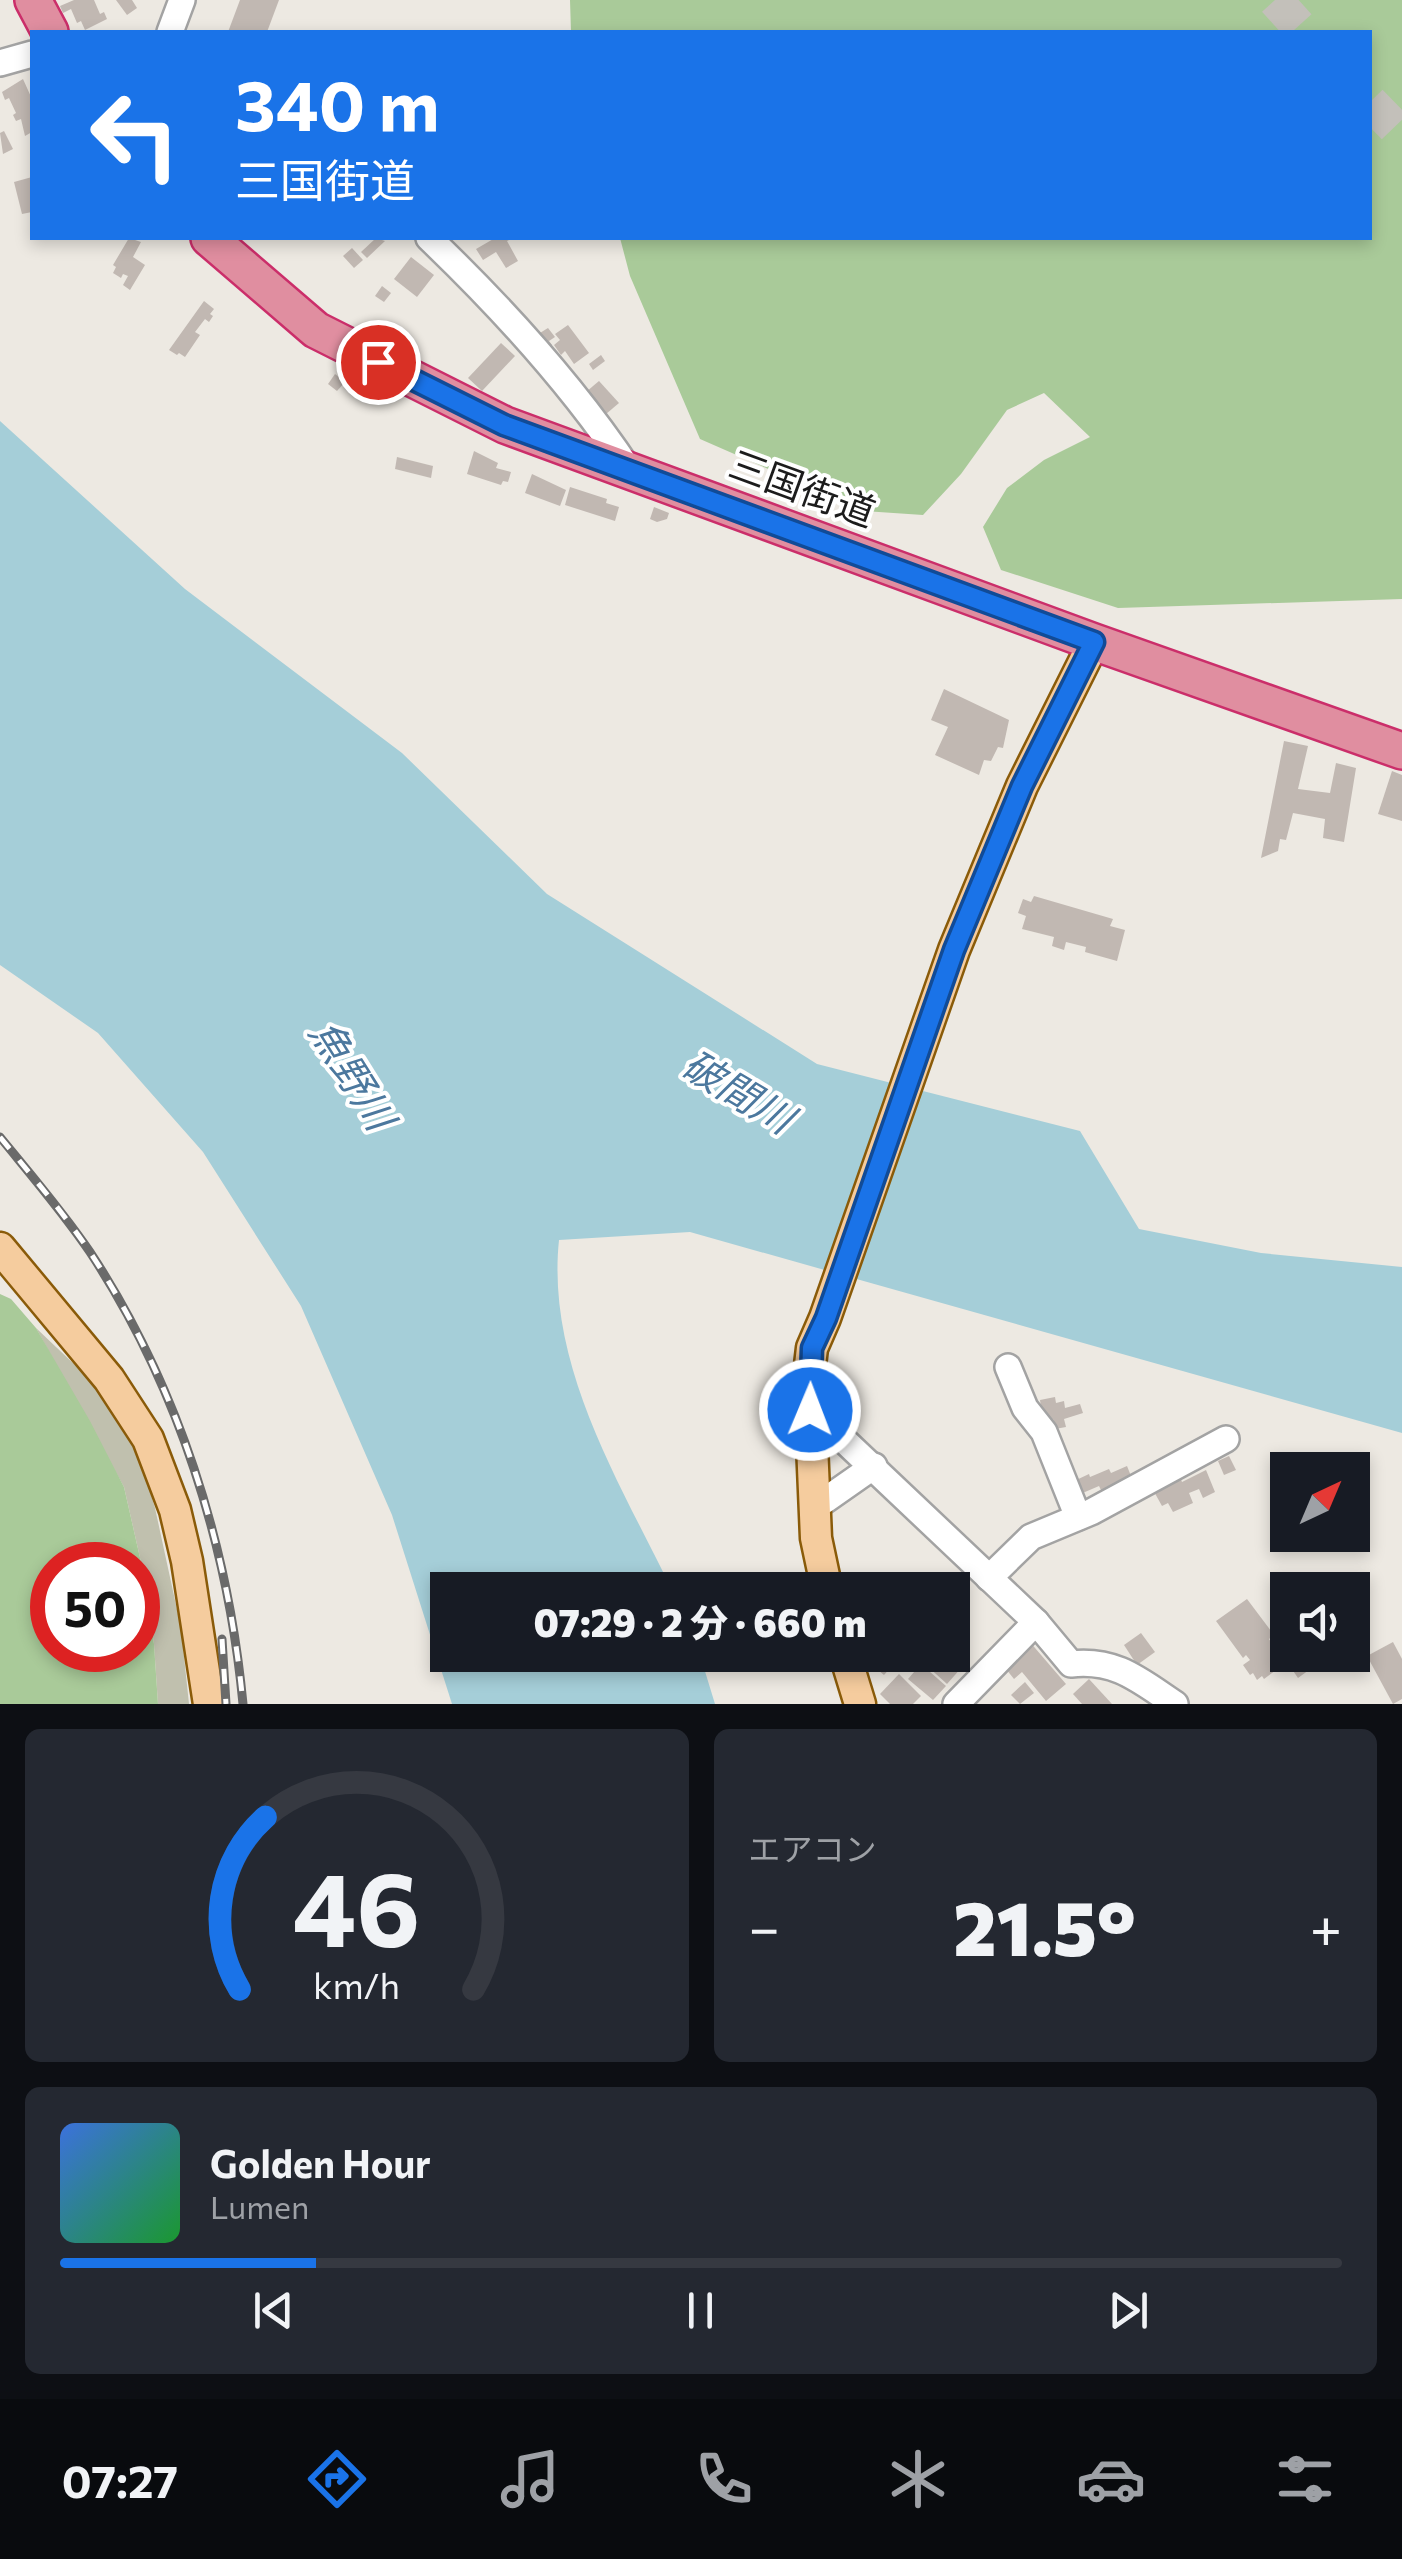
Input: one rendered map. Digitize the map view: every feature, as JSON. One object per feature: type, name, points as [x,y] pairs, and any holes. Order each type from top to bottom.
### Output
[{"type":"highway","points":[[34,0],[49,30]]},
{"type":"highway","name":"三国街道","points":[[211,240],[316,330],[504,425],[1094,642],[1402,750]]},
{"type":"main road","points":[[823,1572],[814,1501],[809,1374],[812,1348],[826,1318],[950,962],[1022,786],[1094,642]]},
{"type":"main road","points":[[0,1248],[109,1379],[148,1439],[175,1510],[188,1561],[208,1704]]},
{"type":"main road","points":[[850,1672],[860,1704]]},
{"type":"street","points":[[171,30],[182,0]]},
{"type":"street","points":[[0,63],[30,55]]},
{"type":"street","points":[[431,240],[468,275],[597,422],[629,470]]},
{"type":"street","points":[[1347,732],[1402,740]]},
{"type":"street","points":[[1008,1367],[1025,1408],[1044,1432],[1078,1518]]},
{"type":"street","points":[[832,1429],[1036,1622],[1071,1664],[1094,1662],[1119,1668],[1175,1704]]},
{"type":"street","points":[[988,1578],[1030,1536],[1078,1518],[1226,1439]]},
{"type":"street","points":[[814,1501],[824,1501],[874,1466]]},
{"type":"street","points":[[956,1704],[1036,1622]]},
{"type":"shaded area","points":[[36,1328],[96,1385],[129,1424],[155,1508],[181,1628],[189,1704],[158,1704],[160,1542],[136,1542],[124,1487]]},
{"type":"green space","points":[[570,0],[1402,0],[1402,599],[1118,608],[1001,570],[983,527],[1007,488],[1044,460],[1090,437],[1044,393],[1007,410],[961,474],[923,515],[864,511],[700,439],[630,276],[621,240],[1372,240],[1372,30],[571,30]]},
{"type":"green space","points":[[0,1294],[11,1299],[36,1328],[90,1421],[124,1487],[136,1542],[30,1542],[30,1672],[156,1672],[158,1704],[0,1704]]},
{"type":"water","points":[[0,421],[185,589],[402,753],[547,894],[817,1064],[1080,1131],[1139,1229],[1261,1253],[1402,1267],[1402,1433],[690,1232],[559,1240],[558,1286],[575,1377],[610,1464],[663,1572],[430,1572],[430,1635],[392,1515],[301,1306],[203,1152],[98,1033],[0,965]]},
{"type":"water","points":[[442,1672],[705,1672],[715,1704],[452,1704]]},
{"type":"building","points":[[74,0],[94,0],[107,19],[85,30],[71,9],[63,13],[60,6]]},
{"type":"building","points":[[116,0],[132,0],[137,8],[127,15]]},
{"type":"building","points":[[240,0],[279,0],[268,30],[229,30]]},
{"type":"building","points":[[23,79],[30,95],[30,133],[25,136],[21,119],[16,121],[9,98],[5,100],[2,92]]},
{"type":"building","points":[[4,131],[13,149],[3,154],[0,133]]},
{"type":"building","points":[[30,178],[30,212],[22,214],[14,182]]},
{"type":"building","points":[[128,240],[141,242],[133,257],[145,265],[130,290],[123,285],[128,276],[123,274],[121,278],[113,273],[113,265]]},
{"type":"building","points":[[374,240],[385,241],[367,258],[361,252]]},
{"type":"building","points":[[492,240],[509,240],[518,261],[506,268],[496,252],[483,260],[476,249]]},
{"type":"building","points":[[352,248],[363,260],[354,268],[343,256]]},
{"type":"building","points":[[411,257],[434,275],[417,297],[394,279]]},
{"type":"building","points":[[382,286],[391,293],[384,302],[375,296]]},
{"type":"building","points":[[204,301],[214,309],[210,314],[213,316],[209,322],[205,319],[195,332],[200,335],[185,357],[177,355],[169,350]]},
{"type":"building","points":[[568,325],[589,353],[574,364],[565,351],[561,355],[554,345],[560,340],[555,334]]},
{"type":"building","points":[[548,328],[555,337],[546,350],[535,336]]},
{"type":"building","points":[[501,343],[515,356],[482,391],[468,378]]},
{"type":"building","points":[[601,355],[605,361],[593,370],[589,364]]},
{"type":"building","points":[[335,374],[345,382],[337,391],[328,384]]},
{"type":"building","points":[[599,381],[619,403],[606,414],[586,392]]},
{"type":"building","points":[[474,451],[498,463],[496,468],[511,472],[508,482],[501,485],[467,474]]},
{"type":"building","points":[[397,457],[433,466],[431,478],[395,469]]},
{"type":"building","points":[[532,474],[566,490],[560,506],[525,493]]},
{"type":"building","points":[[570,487],[619,507],[615,521],[565,505]]},
{"type":"building","points":[[654,507],[669,513],[667,519],[650,519]]},
{"type":"building","points":[[944,689],[1009,720],[1003,748],[998,747],[991,761],[984,760],[979,775],[935,755],[948,727],[931,720]]},
{"type":"building","points":[[1284,741],[1308,746],[1298,789],[1330,793],[1336,763],[1356,768],[1344,842],[1323,838],[1325,819],[1293,813],[1286,840],[1280,839],[1278,851],[1261,858]]},
{"type":"building","points":[[1392,771],[1402,775],[1402,821],[1378,814]]},
{"type":"building","points":[[1034,896],[1113,919],[1110,926],[1125,930],[1117,961],[1066,942],[1064,950],[1052,946],[1054,937],[1022,929],[1026,916],[1018,913],[1023,899],[1031,902]]},
{"type":"building","points":[[1055,1397],[1056,1403],[1064,1401],[1065,1408],[1080,1404],[1083,1413],[1064,1419],[1066,1427],[1055,1429],[1053,1419],[1043,1421],[1040,1400]]},
{"type":"building","points":[[1229,1456],[1236,1470],[1224,1475],[1218,1461]]},
{"type":"building","points":[[1127,1466],[1131,1476],[1119,1482],[1121,1487],[1102,1492],[1099,1486],[1078,1495],[1072,1482],[1089,1474],[1090,1477],[1109,1469],[1111,1473]]},
{"type":"building","points":[[1206,1470],[1215,1492],[1203,1498],[1199,1489],[1189,1493],[1193,1503],[1173,1512],[1168,1503],[1162,1506],[1152,1488],[1180,1477],[1182,1482]]},
{"type":"building","points":[[1247,1599],[1270,1630],[1270,1672],[1273,1672],[1257,1680],[1253,1673],[1250,1675],[1243,1665],[1250,1660],[1246,1655],[1243,1658],[1216,1621]]},
{"type":"building","points":[[1141,1633],[1155,1652],[1137,1665],[1124,1645]]},
{"type":"building","points":[[1029,1641],[1066,1684],[1046,1701],[1022,1672],[1014,1679],[1002,1664]]},
{"type":"building","points":[[1393,1642],[1402,1659],[1402,1699],[1393,1704],[1370,1662],[1370,1654]]},
{"type":"building","points":[[914,1672],[930,1672],[946,1686],[933,1700],[908,1679]]},
{"type":"building","points":[[934,1672],[958,1672],[947,1684]]},
{"type":"building","points":[[899,1674],[921,1696],[913,1704],[890,1704],[880,1694]]},
{"type":"building","points":[[1089,1679],[1112,1704],[1082,1704],[1073,1694]]},
{"type":"building","points":[[1025,1682],[1034,1693],[1020,1704],[1011,1695]]},
{"type":"tunnel","points":[[1275,0],[1302,30]]},
{"type":"tunnel","points":[[1372,104],[1402,135]]},
{"type":"railway","points":[[0,1137],[90,1252],[121,1303],[173,1412],[211,1526],[236,1644],[243,1704]]},
{"type":"railway","points":[[222,1639],[226,1704]]},
{"type":"route","points":[[378,362],[504,425],[1094,642],[1022,786],[954,950],[826,1318],[812,1348],[810,1410]]},
{"type":"water label","name":"魚野川","points":[[352,1075]]},
{"type":"water label","name":"破間川","points":[[738,1092]]}]
